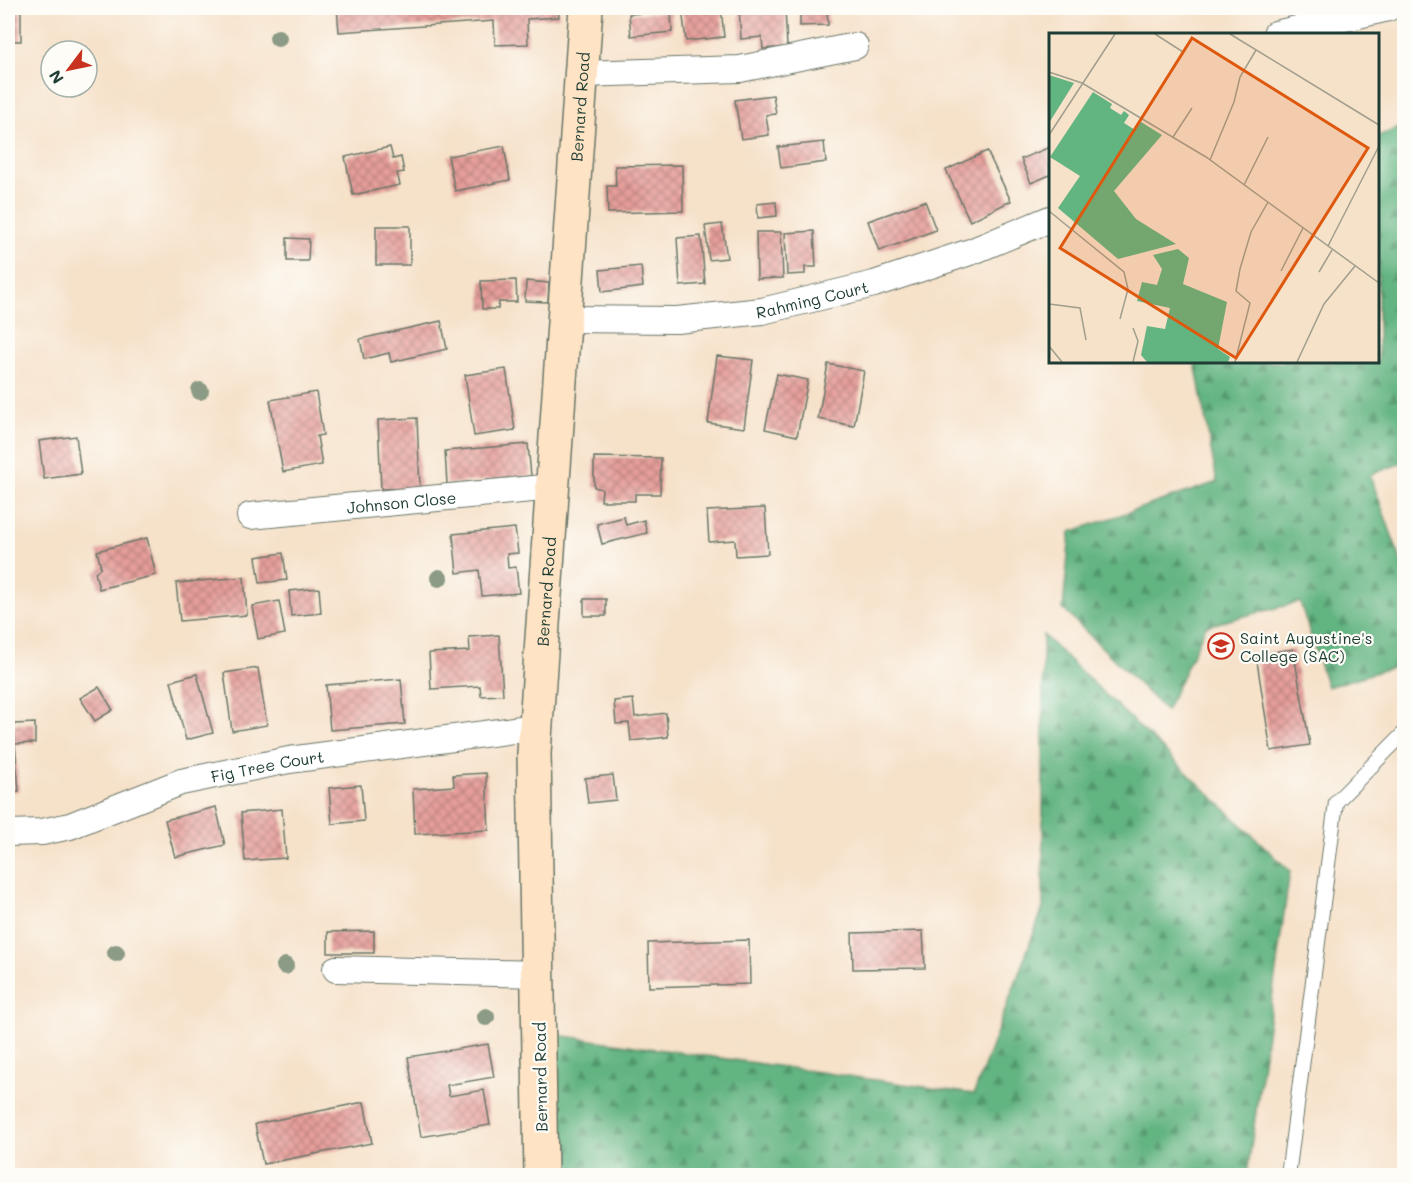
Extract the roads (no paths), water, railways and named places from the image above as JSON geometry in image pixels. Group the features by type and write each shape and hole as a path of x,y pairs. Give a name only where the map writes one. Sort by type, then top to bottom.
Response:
{"main road":[{"name":"Bernard Road","path":"541,1176 534,753 586,8"}],"street":[{"path":"1280,33 1388,8"},
{"path":"581,74 740,69 855,46"},
{"name":"Rahming Court","path":"564,319 677,320 762,311 874,284 973,251 1049,219"},
{"name":"Johnson Close","path":"250,516 553,487"},
{"name":"Fig Tree Court","path":"8,833 42,832 70,826 181,782 289,760 536,727"},
{"path":"336,969 538,974"}],"lane":[{"path":"1288,1176 1336,802 1404,733"}],"place":[{"name":"Saint Augustine's College (SAC)","path":"1221,646"}]}
